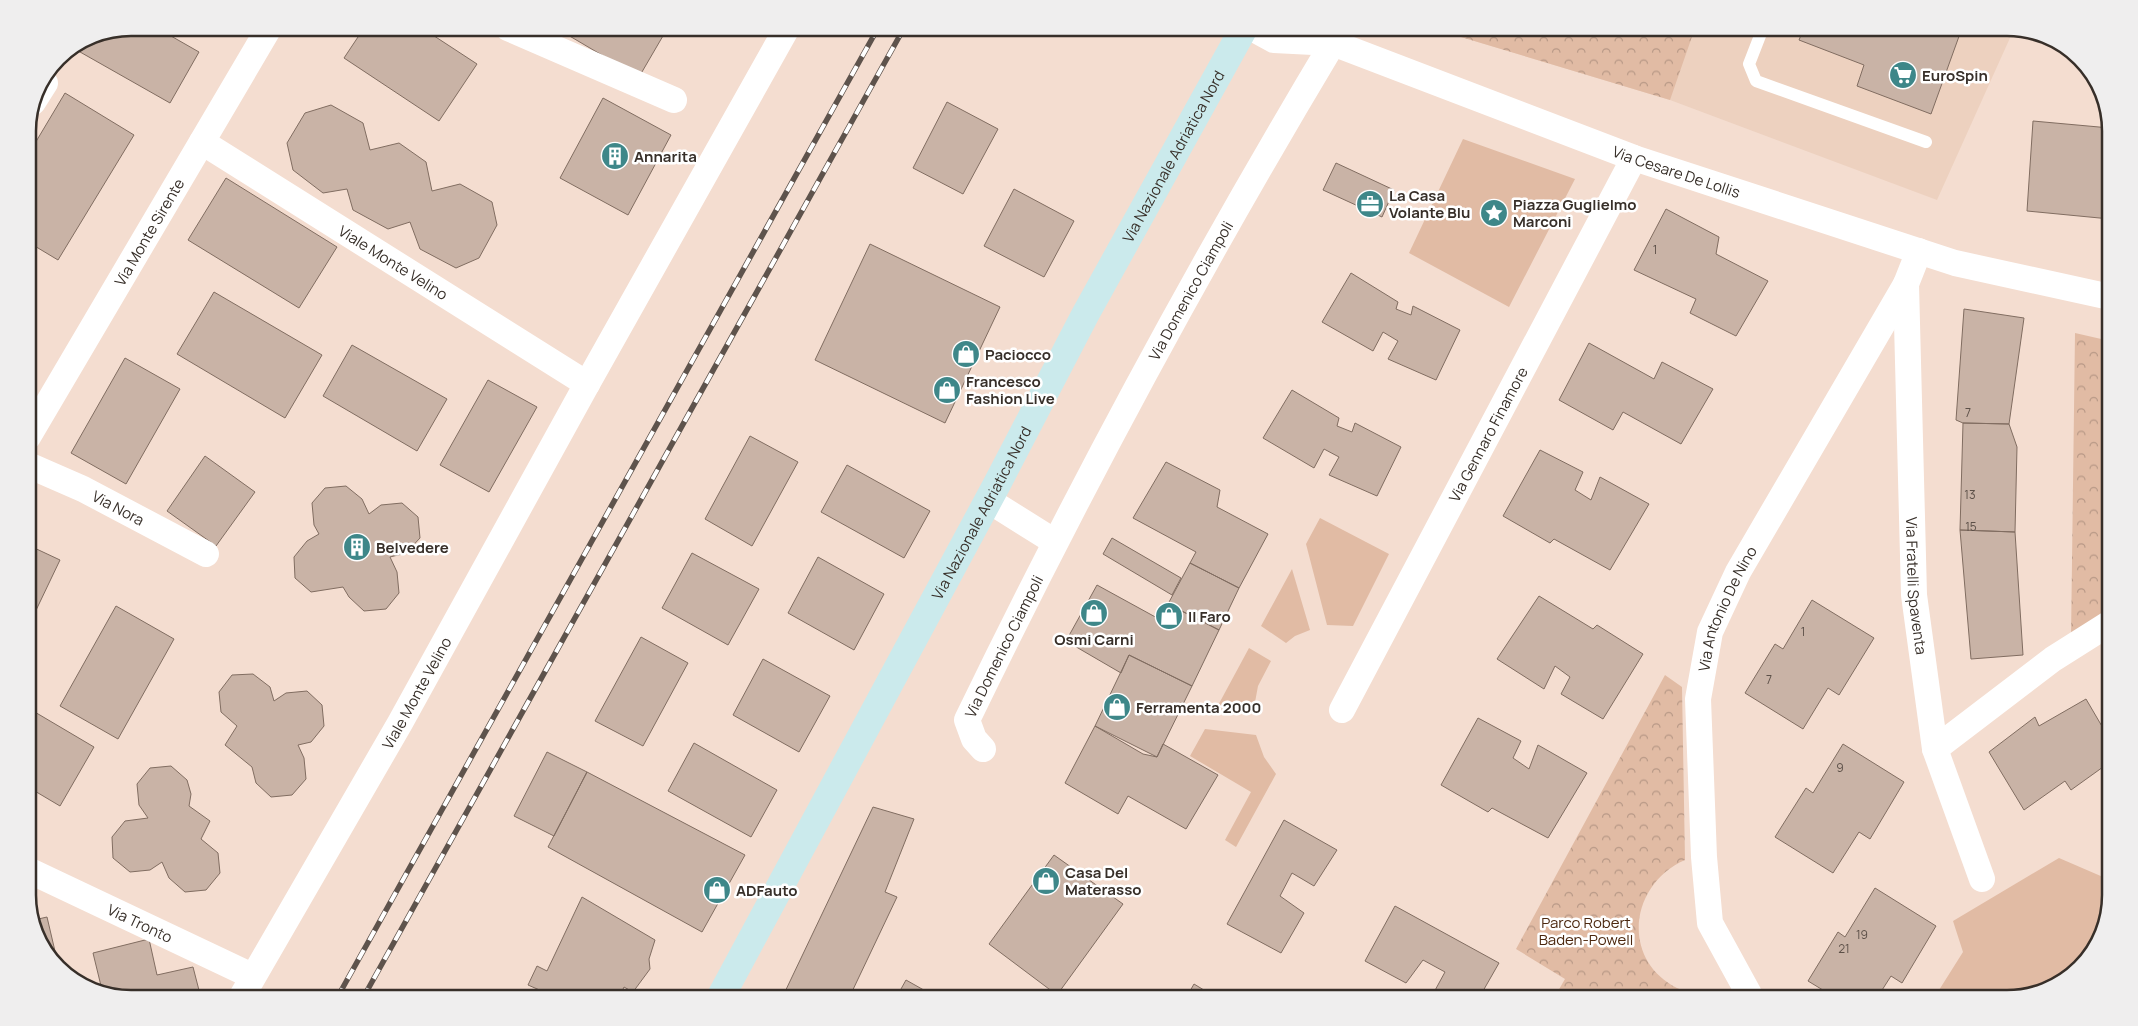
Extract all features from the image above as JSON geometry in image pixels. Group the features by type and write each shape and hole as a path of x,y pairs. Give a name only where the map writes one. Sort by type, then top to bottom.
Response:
{"main road":[{"name":"Via Nazionale Adriatica Nord","path":"724,990 988,500 1085,315 1240,36"}],"street":[{"name":"Via Monte Sirente","path":"36,423 264,36"},
{"path":"526,36 674,100"},
{"name":"Viale Monte Velino","path":"247,988 400,723 587,384 783,36"},
{"name":"Via Cesare De Lollis","path":"1267,36 1274,40 1313,36"},
{"name":"Via Domenico Ciampoli","path":"983,749 974,739 967,720 1055,542 1192,288 1322,36"},
{"name":"Via Cesare De Lollis","path":"1326,36 1634,158 1955,263 2102,295"},
{"name":"Viale Monte Velino","path":"202,142 587,384"},
{"name":"Via Gennaro Finamore","path":"1342,710 1634,158"},
{"name":"Via Antonio De Nino","path":"1747,990 1710,923 1704,857 1698,699 1710,632 1738,572 1906,284 1919,251"},
{"name":"Via Fratelli Spaventa","path":"1906,284 1914,595 1935,749 1982,879"},
{"name":"Via Nora","path":"36,469 82,489 206,554"},
{"path":"988,500 1055,542"},
{"path":"1935,749 2053,659 2102,628"},
{"name":"Via Tronto","path":"36,874 247,988"}],"lane":[{"path":"1760,36 1749,64 1756,81 1926,142"}],"shaded area":[{"path":"1458,36 2011,36 1937,200 1670,100"}],"green space":[{"path":"1458,36 1692,36 1670,100"},
{"path":"1463,139 1575,179 1509,307 1409,253"},
{"path":"2075,333 2102,339 2102,620 2071,638"},
{"path":"1320,518 1389,554 1353,626 1327,625 1306,544"},
{"path":"1292,569 1310,630 1295,636 1286,643 1261,626"},
{"path":"1249,648 1271,661 1258,686 1253,713 1215,711"},
{"name":"Parco Robert Baden-Powell","path":"1665,675 1682,687 1685,860 1667,871 1653,886 1643,903 1639,922 1640,941 1646,959 1659,975 1681,990 1559,990 1565,979 1516,949"},
{"path":"1205,729 1256,735 1264,757 1276,774 1236,847 1225,840 1251,792 1190,756"},
{"path":"2059,858 2102,877 2100,913 2097,925 2086,947 2074,962 2064,970 2054,977 2031,987 2006,990 1939,990 1963,952 1953,921"}],"building":[{"path":"132,36 171,36 199,52 170,103 80,52 107,39"},
{"path":"359,36 434,36 477,64 439,121 344,58"},
{"path":"570,36 663,36 639,77"},
{"name":"EuroSpin","path":"1801,36 1959,36 1931,114 1857,86 1864,65 1799,40"},
{"path":"65,93 134,135 58,260 36,247 36,142"},
{"name":"Annarita","path":"603,98 671,135 628,215 560,178"},
{"path":"947,102 998,129 963,194 913,168"},
{"path":"331,105 363,123 370,150 399,143 426,162 432,191 460,184 492,202 497,225 479,258 456,268 420,249 410,222 388,229 353,210 347,189 323,193 293,170 287,143 305,113"},
{"path":"2033,121 2102,127 2102,218 2027,211"},
{"name":"La Casa Volante Blu","path":"1336,163 1394,190 1382,217 1323,190"},
{"path":"226,178 337,247 299,308 188,240"},
{"path":"1014,189 1074,221 1044,277 984,246"},
{"path":"1666,209 1719,237 1716,254 1768,281 1736,336 1690,313 1696,299 1634,270"},
{"path":"870,244 1000,307 945,423 815,360"},
{"path":"1351,273 1398,302 1396,309 1411,315 1413,306 1460,330 1436,380 1388,359 1398,341 1383,332 1373,351 1322,322"},
{"path":"214,292 322,355 285,418 177,354"},
{"path":"1964,309 2024,318 2009,424 1963,423 1956,420"},
{"path":"1589,343 1654,379 1662,362 1713,389 1681,444 1623,412 1613,430 1559,400"},
{"path":"352,345 447,399 417,451 323,396"},
{"path":"125,358 180,389 126,484 71,453"},
{"path":"488,380 537,407 489,492 440,465"},
{"path":"1292,390 1339,418 1337,426 1352,432 1355,423 1401,447 1377,496 1329,475 1339,457 1324,449 1314,468 1263,438"},
{"path":"1963,423 2009,424 2017,447 2015,532 1960,530"},
{"path":"750,436 798,462 752,546 705,519"},
{"path":"1540,450 1583,472 1575,490 1591,500 1600,477 1649,504 1610,570 1554,539 1550,543 1503,516"},
{"path":"205,456 255,492 216,546 167,511"},
{"path":"1166,462 1220,490 1217,507 1268,534 1239,588 1190,563 1196,552 1133,518"},
{"path":"847,465 930,511 904,558 821,512"},
{"name":"Belvedere","path":"346,486 362,499 369,514 381,505 402,503 418,517 420,538 406,553 390,557 397,572 399,593 386,609 364,611 349,597 343,587 311,592 295,578 294,557 307,541 319,534 314,525 312,503 325,488"},
{"path":"1960,530 2015,532 2023,655 1971,659"},
{"path":"1112,538 1181,578 1172,595 1103,554"},
{"path":"36,549 60,560 36,610"},
{"path":"692,553 759,589 728,645 662,608"},
{"path":"818,557 884,594 854,650 788,613"},
{"path":"1190,563 1239,588 1219,630 1168,604"},
{"path":"1097,585 1159,619 1168,604 1219,630 1192,686 1129,655 1121,673 1066,641"},
{"path":"1539,596 1593,629 1597,625 1643,654 1603,719 1561,694 1570,677 1555,666 1544,689 1497,659"},
{"path":"1812,600 1874,638 1839,695 1828,688 1803,729 1745,693 1775,644 1783,649"},
{"path":"116,606 174,639 118,739 60,706"},
{"path":"641,637 688,663 643,746 595,721"},
{"path":"1129,655 1192,686 1157,757 1095,726"},
{"path":"763,659 830,696 799,752 733,715"},
{"path":"253,674 270,687 274,701 286,693 307,691 322,705 324,726 311,742 298,745 304,758 306,779 292,795 271,797 256,783 252,767 225,745 237,726 221,712 219,692 232,675"},
{"path":"2086,699 2102,726 2102,768 2071,790 2065,781 2024,810 1989,752 2035,717 2039,726"},
{"path":"36,713 94,747 60,806 36,792"},
{"path":"1478,718 1521,741 1513,758 1529,769 1538,745 1587,773 1548,838 1492,808 1488,812 1441,785"},
{"path":"1095,726 1143,754 1157,757 1163,744 1218,775 1186,829 1128,796 1118,814 1065,783"},
{"path":"694,743 777,790 751,837 668,791"},
{"path":"1843,744 1904,782 1870,839 1859,832 1833,873 1775,837 1806,788 1813,793"},
{"path":"547,752 587,772 554,836 514,816"},
{"path":"171,766 187,780 191,794 189,806 210,821 201,839 218,853 220,873 206,890 185,892 169,878 162,862 150,870 130,872 113,858 112,837 125,821 148,818 139,805 137,784 150,768"},
{"path":"587,772 745,855 702,932 548,847"},
{"path":"873,807 914,819 885,892 897,897 853,990 786,990"},
{"path":"1284,820 1337,850 1314,886 1292,873 1280,896 1304,913 1281,953 1227,924"},
{"path":"1054,855 1123,904 1061,990 1050,990 989,944"},
{"path":"1875,888 1936,926 1902,983 1891,976 1882,990 1823,990 1808,981 1838,932 1845,937"},
{"path":"582,897 655,940 649,959 650,969 634,990 624,987 623,990 540,990 528,985 537,966 547,971"},
{"path":"1395,906 1499,963 1484,990 1435,990 1445,972 1423,960 1406,983 1365,961"},
{"path":"47,917 55,951 46,937 39,919"},
{"path":"149,939 157,975 193,967 199,990 132,990 101,985 93,953"},
{"path":"906,980 924,990 900,990"},
{"path":"1194,984 1204,990 1191,990"}],"railway":[{"path":"341,990 874,36"},
{"path":"367,990 900,36"}],"place":[{"name":"EuroSpin","path":"1903,75"},
{"name":"Annarita","path":"615,156"},
{"name":"La Casa Volante Blu","path":"1370,204"},
{"name":"Piazza Guglielmo Marconi","path":"1494,213"},
{"name":"Paciocco","path":"966,354"},
{"name":"Francesco Fashion Live","path":"947,390"},
{"name":"Belvedere","path":"357,547"},
{"name":"Osmi Carni","path":"1094,613"},
{"name":"Il Faro","path":"1169,616"},
{"name":"Ferramenta 2000","path":"1117,707"},
{"name":"Casa Del Materasso","path":"1046,881"},
{"name":"ADFauto","path":"717,890"}]}
